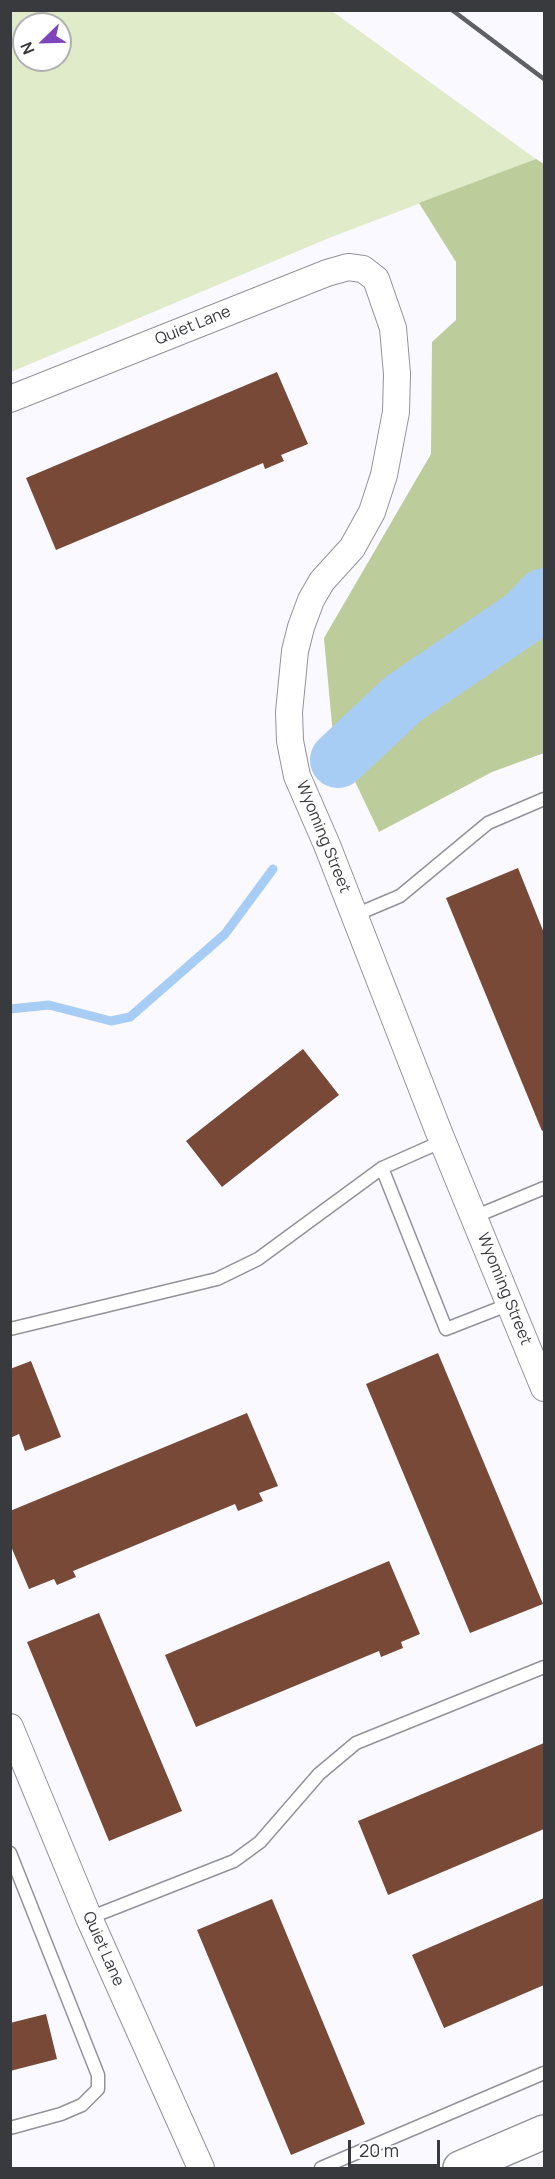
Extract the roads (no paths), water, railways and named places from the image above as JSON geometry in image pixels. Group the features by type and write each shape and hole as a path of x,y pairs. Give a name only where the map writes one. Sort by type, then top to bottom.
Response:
{"main road":[{"path":"460,2169 544,2132"}],"street":[{"name":"Quiet Lane","path":"10,399 327,273 348,267 363,269 376,279"},
{"name":"Wyoming Street","path":"376,279 393,328 398,374 396,412 384,475 372,512 352,548 322,581 311,600 301,627 295,651 289,712 290,741 297,776 544,1388"},
{"name":"Quiet Lane","path":"10,1727 89,1918 201,2169"}],"lane":[{"path":"355,915 400,896 488,823 544,799"},
{"path":"10,1329 217,1279 258,1259 382,1168 443,1141"},
{"path":"382,1168 446,1329 510,1304"},
{"path":"474,1216 544,1188"},
{"path":"89,1918 234,1861 260,1842 319,1774 356,1743 544,1667"},
{"path":"10,1853 98,2075 98,2089 82,2105 61,2114 10,2128"},
{"path":"321,2169 544,2073"}],"waterway":[{"path":"338,760 403,699 524,617 544,596"},
{"path":"10,1009 49,1005 111,1021 130,1017 225,934 273,869"}],"railway":[{"path":"452,10 544,79"}]}
